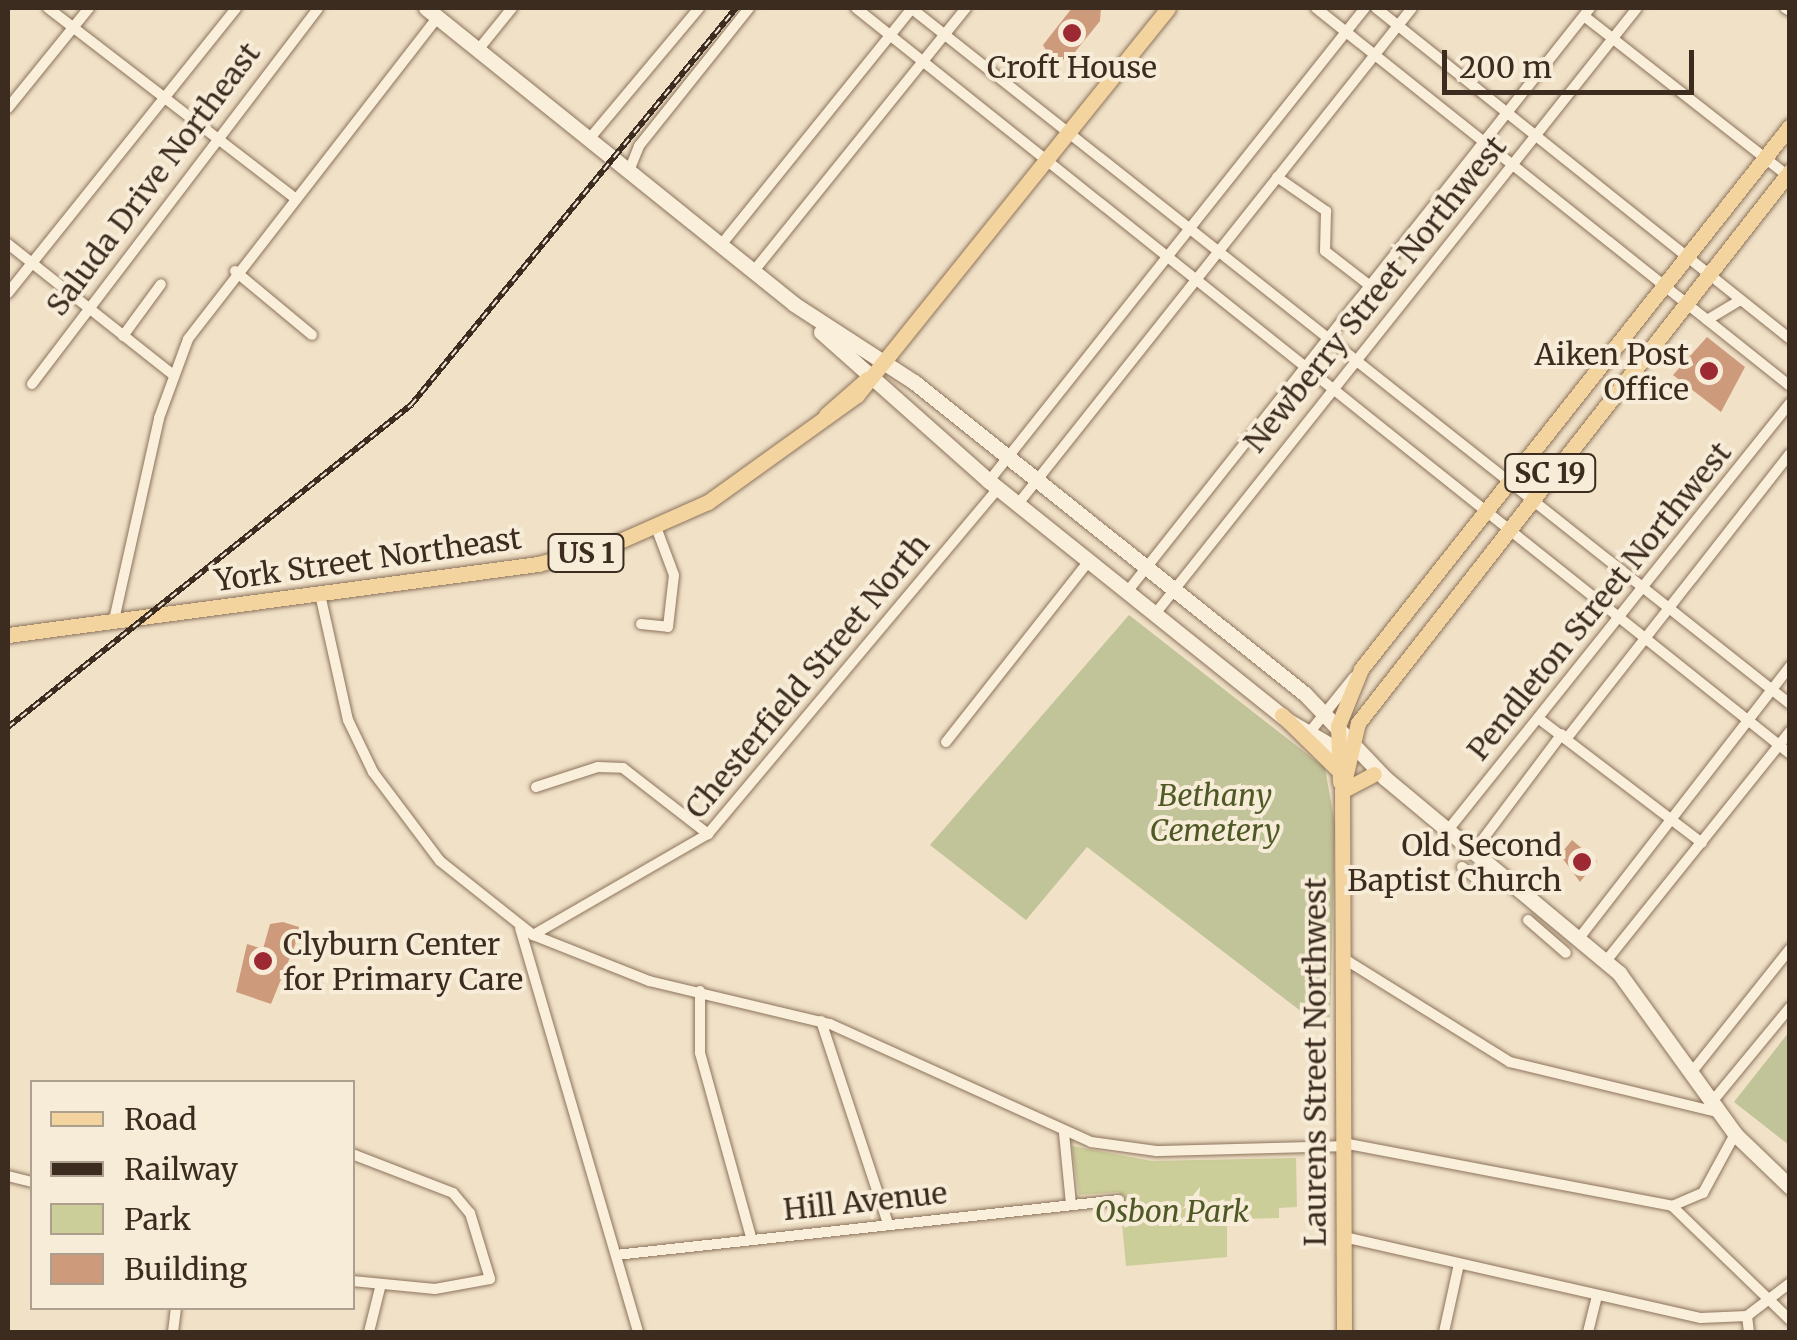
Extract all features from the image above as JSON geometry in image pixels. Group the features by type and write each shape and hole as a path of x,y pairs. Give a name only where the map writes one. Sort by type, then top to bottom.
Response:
{"main road":[{"name":"York Street Northeast","path":"8,635 538,564 656,528 722,493 820,423 850,386 867,379 1168,8"},
{"name":"SC 19","path":"1338,726 1362,669 1790,126"},
{"name":"Laurens Street Northwest","path":"1342,790 1338,772 1363,715 1788,173"},
{"path":"1346,702 1363,715"},
{"path":"1282,715 1338,772"},
{"name":"Laurens Street Northwest","path":"1344,1332 1341,957 1346,748"},
{"path":"1342,790 1380,776"}],"street":[{"path":"48,8 293,197"},
{"path":"8,108 89,8"},
{"path":"8,294 236,8"},
{"name":"Saluda Drive Northeast","path":"32,384 85,306 318,8"},
{"path":"478,50 512,8"},
{"path":"590,138 699,8"},
{"path":"629,170 639,146 749,8"},
{"path":"856,8 1615,619 1790,754"},
{"path":"721,246 912,8 1790,704"},
{"path":"753,272 966,8"},
{"path":"1316,8 1790,386"},
{"name":"Chesterfield Street North","path":"533,935 708,834 993,485 1007,458 1366,8"},
{"path":"1376,8 1790,338"},
{"path":"1018,504 1412,8"},
{"name":"Newberry Street Northwest","path":"1155,614 1637,8"},
{"path":"114,620 172,374 236,270 432,12 753,272 882,362 1007,458 1325,712 1338,726 1346,748"},
{"path":"1587,12 1788,173"},
{"name":"Newberry Street Northwest","path":"1127,592 1302,365 1587,12"},
{"path":"1276,177 1326,212 1325,252 1370,285"},
{"path":"8,244 172,374"},
{"path":"236,270 312,335"},
{"path":"123,336 160,284"},
{"path":"1707,320 1740,300"},
{"path":"794,304 867,379 993,485 1282,715 1309,733 1346,748 1561,921 1585,931 1714,1108 1790,1187"},
{"name":"Pendleton Street Northwest","path":"1448,830 1790,403"},
{"name":"Pendleton Street Northwest","path":"1482,883 1466,870 1564,736 1790,454"},
{"path":"641,624 668,627 674,575 656,528"},
{"path":"946,742 1089,561"},
{"path":"320,594 348,720 374,772 440,861 520,928 619,972 821,1021 1064,1133 1156,1151 1343,1145 1672,1206 1703,1193 1735,1134"},
{"path":"1585,931 1790,666"},
{"path":"1309,733 1362,669"},
{"path":"1538,718 1702,843"},
{"path":"1606,961 1790,731"},
{"path":"536,788 598,767 624,768 708,834"},
{"path":"1528,920 1566,953"},
{"path":"1548,937 1561,921"},
{"path":"520,928 638,1332"},
{"path":"1691,1073 1790,949"},
{"path":"1341,957 1510,1062 1714,1108"},
{"path":"700,992 704,1070 751,1237"},
{"path":"1714,1108 1790,1007"},
{"path":"821,1021 888,1223"},
{"path":"1064,1133 1071,1204"},
{"path":"355,1155 453,1193 470,1213 490,1279 380,1288 355,1282"},
{"name":"Hill Avenue","path":"616,1255 751,1237 1119,1200"},
{"path":"1672,1206 1790,1320"},
{"path":"1344,1237 1701,1318 1747,1316 1770,1304 1790,1283"},
{"path":"1444,1332 1459,1264"},
{"path":"369,1332 380,1288"},
{"path":"1588,1332 1597,1296"},
{"path":"1747,1316 1749,1332"}],"green space":[{"name":"Bethany Cemetery","path":"1129,615 1325,768 1335,825 1330,1023 1315,1022 1087,847 1026,920 930,845"},
{"path":"1789,1032 1789,1145 1734,1102"},
{"name":"Osbon Park","path":"1072,1146 1152,1161 1296,1158 1297,1207 1279,1208 1279,1218 1227,1219 1227,1257 1126,1266 1119,1192 1079,1195"}],"building":[{"name":"Croft House","path":"1072,8 1101,8 1100,21 1067,62 1060,57 1054,65 1043,45"},
{"name":"Aiken Post Office","path":"1707,337 1745,367 1721,412 1673,375"},
{"name":"Old Second Baptist Church","path":"1572,840 1597,861 1580,882 1560,855"},
{"name":"Clyburn Center for Primary Care","path":"283,922 299,927 271,1004 236,992 247,944 263,949 270,924"}],"railway":[{"path":"8,727 411,405 736,8"}],"place":[{"name":"Croft House","path":"1072,33"},
{"name":"Aiken Post Office","path":"1709,371"},
{"name":"Old Second Baptist Church","path":"1582,862"},
{"name":"Clyburn Center for Primary Care","path":"263,961"}]}
